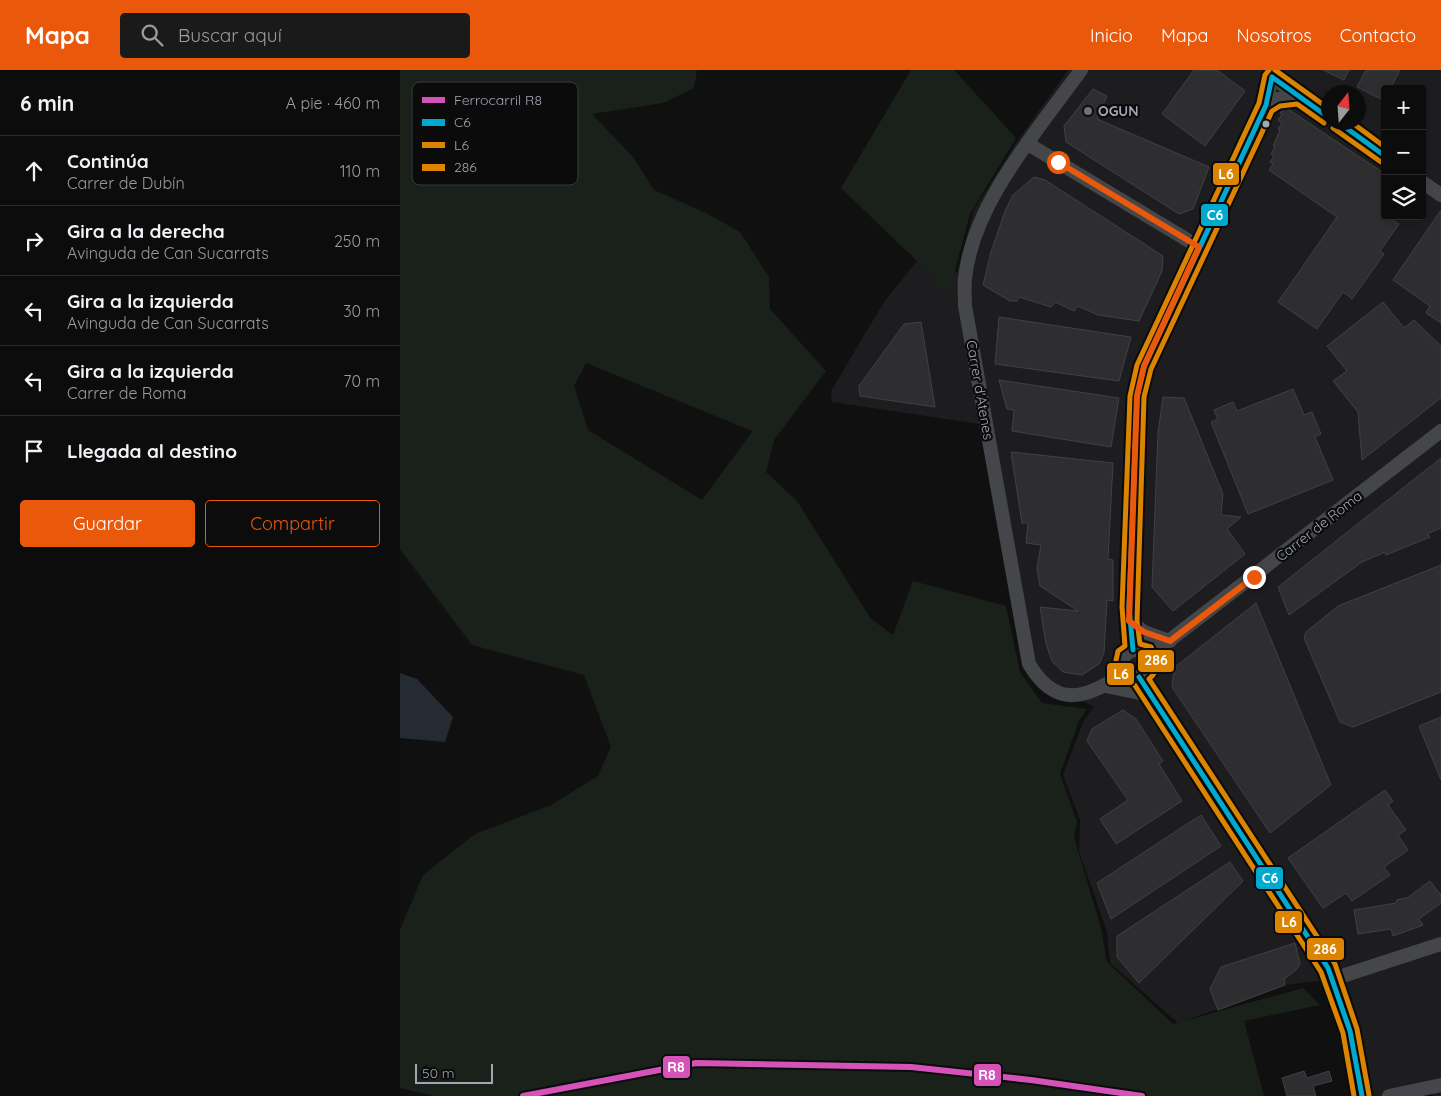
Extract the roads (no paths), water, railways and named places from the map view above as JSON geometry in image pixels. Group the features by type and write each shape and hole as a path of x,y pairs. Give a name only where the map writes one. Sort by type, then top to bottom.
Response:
{"street":[{"name":"Carrer d'Atenes","path":"1081,70 1006,174 974,239 965,279 965,306 1028,664 1037,677 1053,692 1075,696 1106,686"},
{"path":"1133,650 1129,621 1137,396 1144,366 1266,105 1272,74 1321,112"},
{"path":"1266,105 1278,99 1299,96"},
{"path":"1348,130 1381,153"},
{"path":"1028,144 1199,247"},
{"path":"1426,185 1441,195"},
{"name":"Carrer de Roma","path":"1148,657 1441,431"},
{"path":"1129,621 1144,632 1170,641"},
{"path":"1106,686 1132,675 1148,670 1148,657 1142,651 1133,650 1123,659 1132,675 1150,695 1260,861 1317,950 1333,979 1357,1061 1362,1096"},
{"path":"1106,686 1150,695"},
{"path":"1333,979 1441,944"},
{"path":"1389,1096 1441,1085"}],"rail line":[{"name":"R8","path":"523,1096 696,1063 911,1067 1031,1080 1142,1096"}],"place":[{"name":"OGUN","path":"1088,111"}]}
